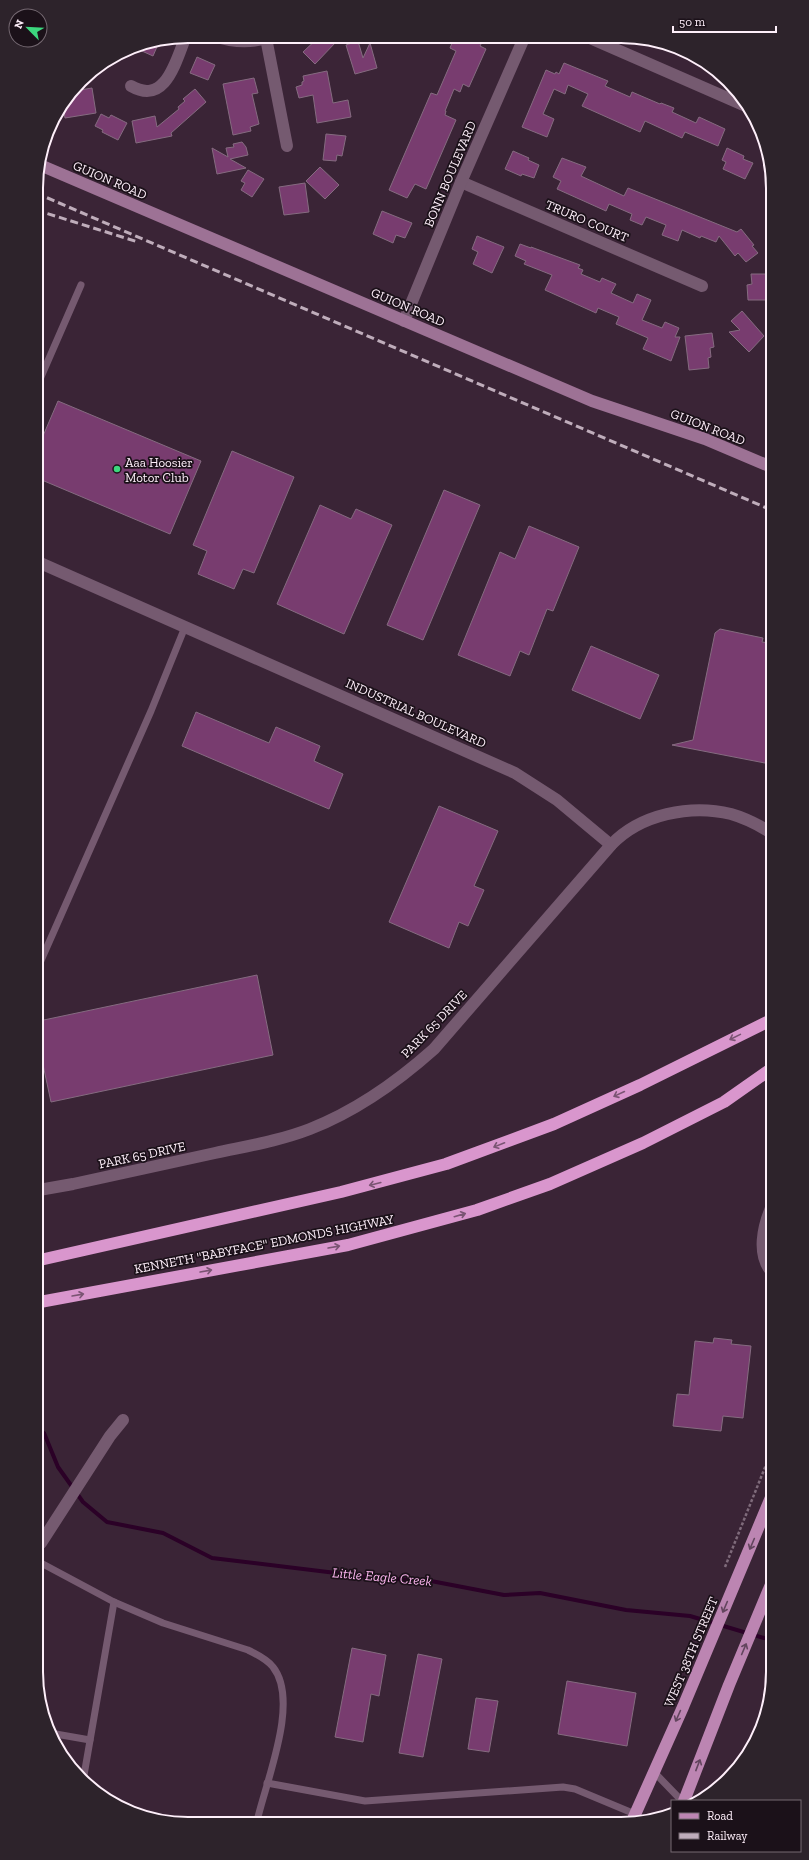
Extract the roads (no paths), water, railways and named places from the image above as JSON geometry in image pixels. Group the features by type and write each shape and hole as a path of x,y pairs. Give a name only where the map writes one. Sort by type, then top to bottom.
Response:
{"highway":[{"path":"43,1259 341,1192 446,1164 554,1124 640,1085 766,1022"},
{"name":"KENNETH \"BABYFACE\" EDMONDS HIGHWAY","path":"43,1301 348,1245 478,1210 561,1179 643,1143 724,1102 766,1073"}],"main road":[{"name":"WEST 38TH STREET","path":"634,1816 766,1509"},
{"path":"683,1800 766,1596"}],"street":[{"path":"131,86 138,90 147,92 155,90 164,84 183,43"},
{"path":"269,43 287,146"},
{"name":"BONN BOULEVARD","path":"404,321 461,182 522,43"},
{"path":"601,43 738,103"},
{"name":"GUION ROAD","path":"44,167 592,401 705,439 766,465"},
{"name":"TRURO COURT","path":"461,182 702,286"},
{"name":"INDUSTRIAL BOULEVARD","path":"43,564 515,773 557,800 611,845"},
{"path":"611,845 636,826 660,816 699,810 730,814 755,823 766,830"},
{"name":"PARK 65 DRIVE","path":"43,1189 272,1140 309,1129 366,1101 414,1067 434,1049 611,845"},
{"path":"766,1221 763,1238 766,1262"},
{"path":"43,1540 110,1436 123,1420"}],"lane":[{"path":"43,373 82,285"},
{"path":"43,956 151,711 185,627"},
{"path":"43,1564 114,1602 163,1623 248,1650 260,1656 273,1667 283,1688 284,1710 258,1817"},
{"path":"84,1774 114,1602"},
{"path":"57,1734 90,1740"},
{"path":"654,1771 682,1800"},
{"path":"267,1783 365,1801 564,1787 575,1789 634,1816"}],"waterway":[{"name":"Little Eagle Creek","path":"43,1432 58,1467 83,1502 107,1522 163,1533 212,1558 377,1578 431,1581 504,1595 540,1593 626,1610 690,1616 766,1638"}],"railway":[{"path":"43,196 766,508"},
{"path":"43,212 138,242"}],"place":[{"name":"Aaa Hoosier Motor Club","path":"117,469"}]}
